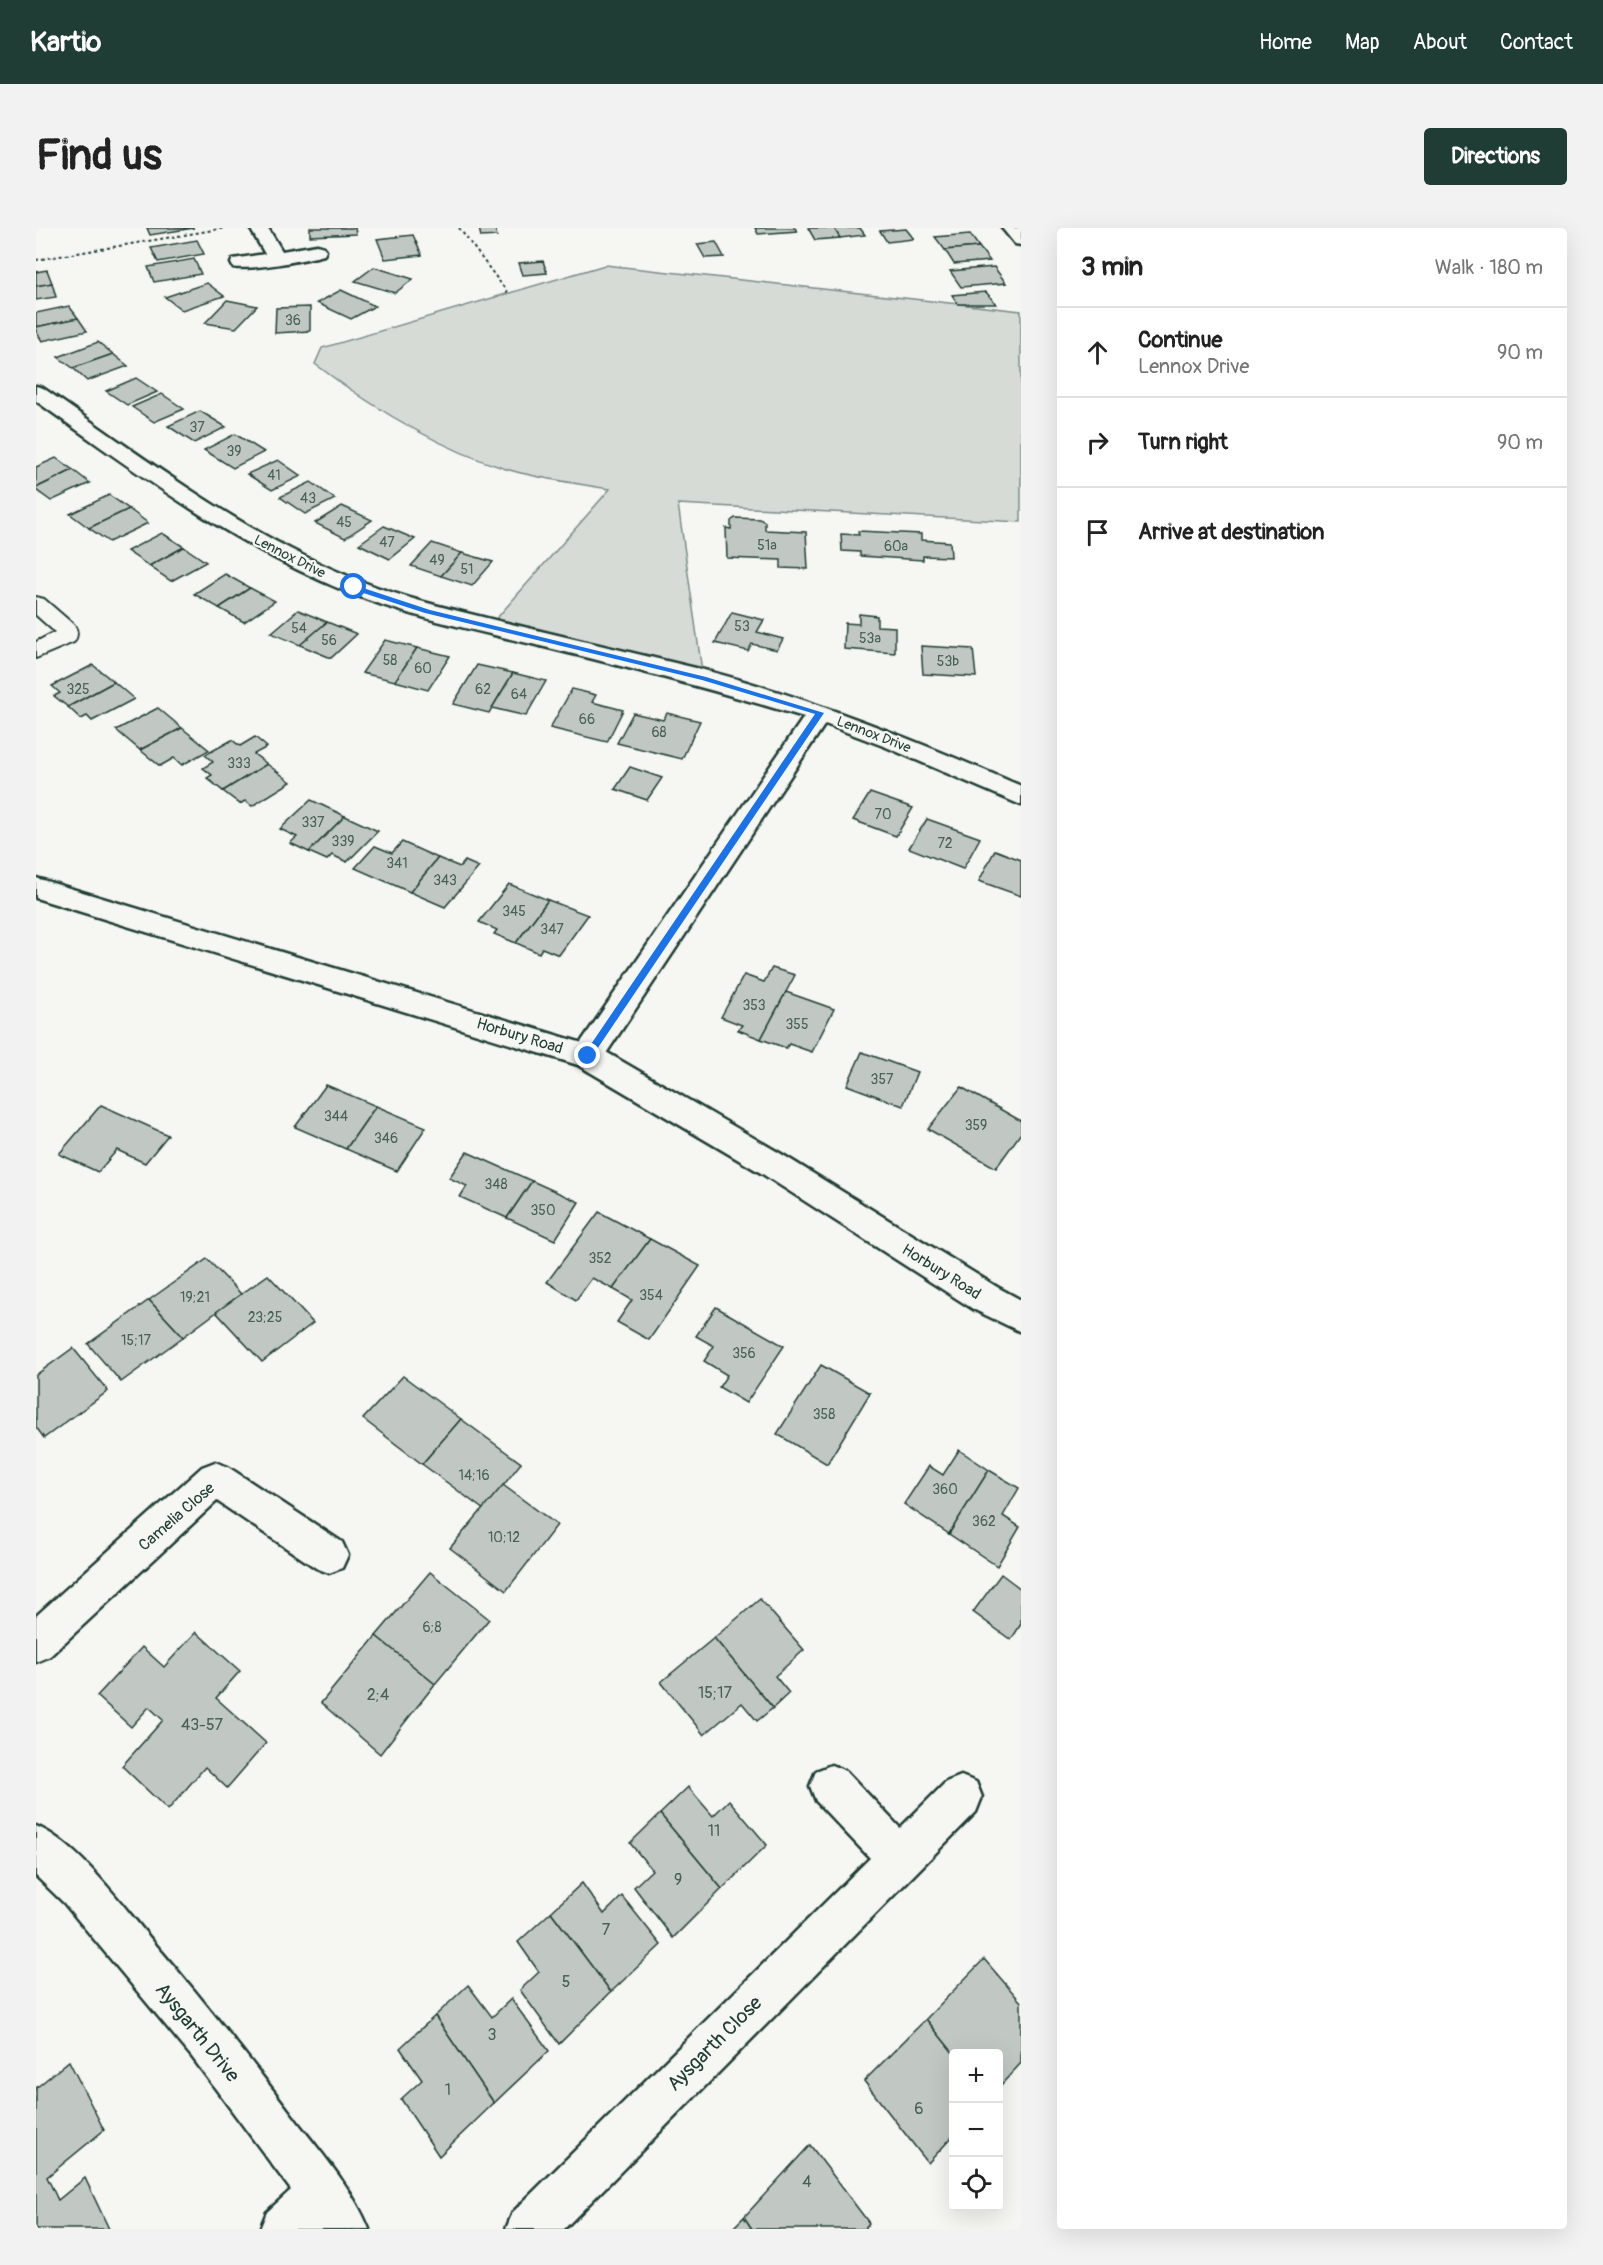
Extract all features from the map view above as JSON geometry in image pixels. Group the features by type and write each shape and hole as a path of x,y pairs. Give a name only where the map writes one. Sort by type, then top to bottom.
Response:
{"main road":[{"path":"259,228 277,258"},
{"path":"1011,228 1021,240"},
{"path":"240,263 317,251"},
{"name":"Lennox Drive","path":"36,392 219,519 288,557 354,587 428,612 704,678 820,713 895,741 1021,796"},
{"path":"588,1056 820,713"},
{"name":"Horbury Road","path":"36,888 588,1056 772,1164 975,1291 1021,1317"},
{"name":"Camelia Close","path":"36,1642 214,1479 329,1556"},
{"path":"831,1786 899,1857"},
{"name":"Aysgarth Close","path":"530,2229 961,1797"},
{"name":"Aysgarth Drive","path":"36,1847 79,1888 208,2041 334,2211"},
{"path":"284,2229 334,2211"}],"lane":[{"path":"36,604 66,630 66,637 36,651"}],"path":[{"path":"36,260 225,228"},
{"path":"459,228 508,293"}],"shaded area":[{"path":"605,265 1021,311 1021,522 678,504 703,678 489,627 610,489 506,469 455,450 382,411 315,364 322,348"}],"building":[{"path":"147,228 194,228 150,235"},
{"path":"310,228 355,228 356,234 310,236"},
{"path":"479,228 495,228 497,236 481,237"},
{"path":"755,228 795,228 797,231 758,234"},
{"path":"808,228 834,228 840,238 815,240"},
{"path":"834,228 860,228 865,235 840,238"},
{"path":"906,229 914,239 887,242 880,231"},
{"path":"970,234 979,247 945,250 935,237"},
{"path":"413,235 422,255 385,259 377,239"},
{"path":"197,240 204,254 158,262 151,248"},
{"path":"716,242 724,257 705,258 697,244"},
{"path":"979,247 990,261 954,264 945,250"},
{"path":"194,259 201,274 154,282 148,267"},
{"path":"543,261 547,273 523,275 519,263"},
{"path":"374,267 413,279 395,293 355,281"},
{"path":"994,267 1006,283 961,287 950,271"},
{"path":"47,270 52,283 36,286 36,272"},
{"path":"52,283 56,297 36,300 36,286"},
{"path":"207,283 224,296 182,310 165,297"},
{"path":"341,290 375,306 351,319 317,303"},
{"path":"986,292 996,304 958,304 952,295"},
{"path":"227,300 257,306 236,328 205,323"},
{"path":"69,306 78,318 36,327 36,313"},
{"path":"310,307 310,331 275,333 276,308"},
{"path":"78,318 87,331 42,341 36,331 36,327"},
{"path":"98,342 113,354 73,368 58,357"},
{"path":"113,354 128,366 87,381 73,368"},
{"path":"136,378 157,392 127,405 106,391"},
{"path":"162,394 184,409 154,422 132,407"},
{"path":"200,411 226,427 194,443 168,426"},
{"path":"235,434 264,452 233,468 204,450"},
{"path":"56,458 73,470 36,488 36,467"},
{"path":"278,460 301,476 272,490 247,474"},
{"path":"73,470 90,483 51,501 36,490 36,488"},
{"path":"311,482 335,499 305,514 280,497"},
{"path":"109,495 129,509 89,528 70,514"},
{"path":"342,506 372,520 345,538 315,523"},
{"path":"129,509 148,523 109,542 89,528"},
{"path":"735,518 760,519 765,522 765,530 806,532 808,569 781,568 781,560 727,558 726,528 731,529 731,521"},
{"path":"384,526 415,539 390,559 359,544"},
{"path":"858,531 921,534 921,540 950,542 951,557 923,556 923,560 860,556 860,552 842,551 841,534 859,535"},
{"path":"162,533 184,547 149,566 127,551"},
{"path":"432,543 462,553 441,576 411,566"},
{"path":"184,547 206,562 171,581 149,566"},
{"path":"462,553 493,562 472,586 441,576"},
{"path":"225,574 250,588 219,608 194,594"},
{"path":"250,588 275,601 244,622 219,608"},
{"path":"298,610 327,622 300,645 271,633"},
{"path":"732,612 764,620 757,632 783,639 777,650 752,644 748,651 715,643"},
{"path":"859,614 877,616 877,626 895,627 895,653 844,649 845,623 859,624"},
{"path":"327,622 357,634 331,658 300,645"},
{"path":"385,640 417,648 395,681 362,673"},
{"path":"921,646 973,649 976,677 923,674"},
{"path":"417,648 450,656 428,690 395,681"},
{"path":"93,665 114,682 68,707 54,696 60,693 52,686"},
{"path":"477,665 513,673 489,713 453,704"},
{"path":"513,673 546,681 526,716 492,708"},
{"path":"114,682 134,699 92,721 87,716 81,719 68,707"},
{"path":"572,689 596,695 592,702 623,710 607,742 550,728"},
{"path":"158,708 182,728 140,750 116,730"},
{"path":"633,713 663,720 667,713 700,721 682,759 617,743"},
{"path":"182,728 209,750 182,765 174,758 160,766 140,750"},
{"path":"255,737 267,747 254,754 267,764 223,791 207,778 212,775 203,768 213,762 205,755 232,740 240,746"},
{"path":"267,764 291,782 252,806 245,801 240,804 223,791"},
{"path":"630,767 662,778 647,800 615,789"},
{"path":"870,793 913,808 896,836 853,820"},
{"path":"311,800 345,816 309,852 290,843 297,837 280,829"},
{"path":"345,816 378,831 347,862 332,855 327,860 309,852"},
{"path":"927,819 980,838 963,869 909,848"},
{"path":"402,842 438,858 410,892 355,868 375,846 392,853"},
{"path":"995,850 1021,860 1021,896 979,881"},
{"path":"438,858 460,867 465,861 479,867 445,907 410,892"},
{"path":"509,884 548,900 516,943 494,934 497,930 479,922"},
{"path":"548,900 588,915 559,955 542,948 539,953 516,943"},
{"path":"772,968 795,975 761,1039 738,1030 742,1025 721,1017 744,975 764,982"},
{"path":"786,992 834,1009 812,1052 789,1044 786,1048 761,1039"},
{"path":"862,1052 917,1072 903,1106 847,1085"},
{"path":"326,1085 376,1106 346,1149 295,1127"},
{"path":"961,1087 1021,1121 1021,1133 996,1168 928,1129"},
{"path":"101,1105 168,1135 145,1163 117,1150 98,1172 59,1154"},
{"path":"376,1106 426,1127 397,1171 346,1149"},
{"path":"467,1152 532,1181 507,1218 460,1197 467,1186 449,1178"},
{"path":"532,1181 579,1202 555,1240 507,1218"},
{"path":"599,1212 650,1239 613,1289 592,1278 576,1300 547,1282"},
{"path":"650,1239 700,1266 649,1340 617,1322 632,1300 613,1289"},
{"path":"207,1259 241,1294 183,1337 149,1300"},
{"path":"268,1275 313,1323 262,1362 216,1312"},
{"path":"149,1300 183,1337 121,1382 88,1344"},
{"path":"716,1307 784,1346 746,1403 719,1387 727,1375 704,1361 714,1346 696,1336"},
{"path":"73,1348 108,1391 44,1438 36,1427 36,1375"},
{"path":"821,1365 870,1393 827,1464 777,1434"},
{"path":"403,1376 461,1419 422,1464 363,1419"},
{"path":"461,1419 521,1463 484,1510 422,1464"},
{"path":"959,1450 989,1470 949,1534 904,1504 929,1466 943,1475"},
{"path":"989,1470 1019,1488 1003,1516 1020,1527 997,1566 949,1534"},
{"path":"503,1485 557,1525 506,1591 450,1548"},
{"path":"430,1572 489,1619 435,1684 376,1636"},
{"path":"1001,1574 1021,1589 1021,1624 1011,1640 973,1612"},
{"path":"760,1599 804,1650 775,1676 789,1693 773,1708 714,1638"},
{"path":"196,1632 240,1671 216,1698 266,1743 227,1788 205,1767 168,1810 122,1766 163,1720 149,1707 131,1727 97,1696 142,1647 164,1667"},
{"path":"376,1636 435,1684 380,1754 321,1703"},
{"path":"714,1638 773,1708 757,1721 742,1703 704,1735 661,1682"},
{"path":"688,1787 713,1816 729,1800 767,1845 722,1889 660,1814"},
{"path":"660,1814 722,1889 673,1938 634,1887 652,1870 630,1843"},
{"path":"582,1883 604,1914 622,1896 661,1945 611,1992 551,1912"},
{"path":"551,1912 611,1992 559,2044 520,1990 539,1972 518,1942"},
{"path":"984,1959 1021,2002 1021,2063 1003,2083 1003,2049 950,2049 926,2019"},
{"path":"468,1985 492,2017 511,1999 549,2051 494,2103 435,2016"},
{"path":"435,2016 494,2103 439,2156 401,2099 422,2080 400,2048"},
{"path":"926,2019 950,2049 949,2140 928,2163 864,2081"},
{"path":"69,2061 104,2130 47,2177 58,2200 85,2178 109,2229 36,2229 36,2088"},
{"path":"810,2145 869,2223 864,2229 752,2229 744,2217"},
{"path":"744,2217 752,2229 732,2229"}],"route":[{"path":"354,587 428,612 704,678 820,713 588,1056"}]}
